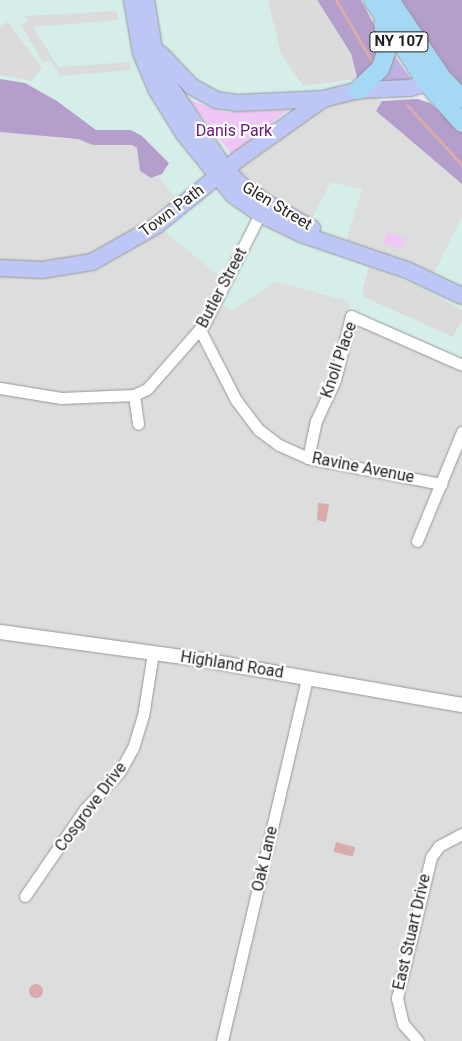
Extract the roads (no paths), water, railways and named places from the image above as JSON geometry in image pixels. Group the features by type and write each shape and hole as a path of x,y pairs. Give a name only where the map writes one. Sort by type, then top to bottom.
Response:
{"main road":[{"name":"Glen Street","path":"139,0 154,48 159,82"},
{"name":"Glen Street","path":"139,0 141,53 221,174 263,208 339,245 407,270 462,296"},
{"path":"358,90 380,69 387,50 381,4"},
{"name":"NY 107","path":"381,4 462,122"},
{"name":"Town Path","path":"154,48 191,86 216,100 238,103 323,99 358,90 410,88 434,81"},
{"name":"NY 107","path":"434,81 462,99"},
{"path":"159,82 191,86"},
{"name":"Town Path","path":"0,268 42,270 92,262 157,225 221,174 323,99"}],"street":[{"name":"Butler Street","path":"0,388 61,398 134,395 153,384 200,330 263,208"},
{"name":"Knoll Place","path":"308,458 319,414 335,380 351,316 462,365"},
{"name":"Ravine Avenue","path":"200,330 249,418 278,445 308,458 440,484"},
{"path":"134,395 138,424"},
{"path":"417,541 462,432"},
{"name":"Highland Road","path":"0,632 153,653 462,705"},
{"name":"Cosgrove Drive","path":"25,896 85,809 120,771 133,748 143,716 153,653"},
{"name":"Oak Lane","path":"222,1041 307,678"},
{"name":"East Stuart Drive","path":"418,1041 403,1024 397,998 431,857 440,846 462,834"}],"waterway":[{"path":"336,0 371,60"},
{"path":"407,105 462,165"}],"park label":[{"name":"Danis Park","path":"234,131"}]}
